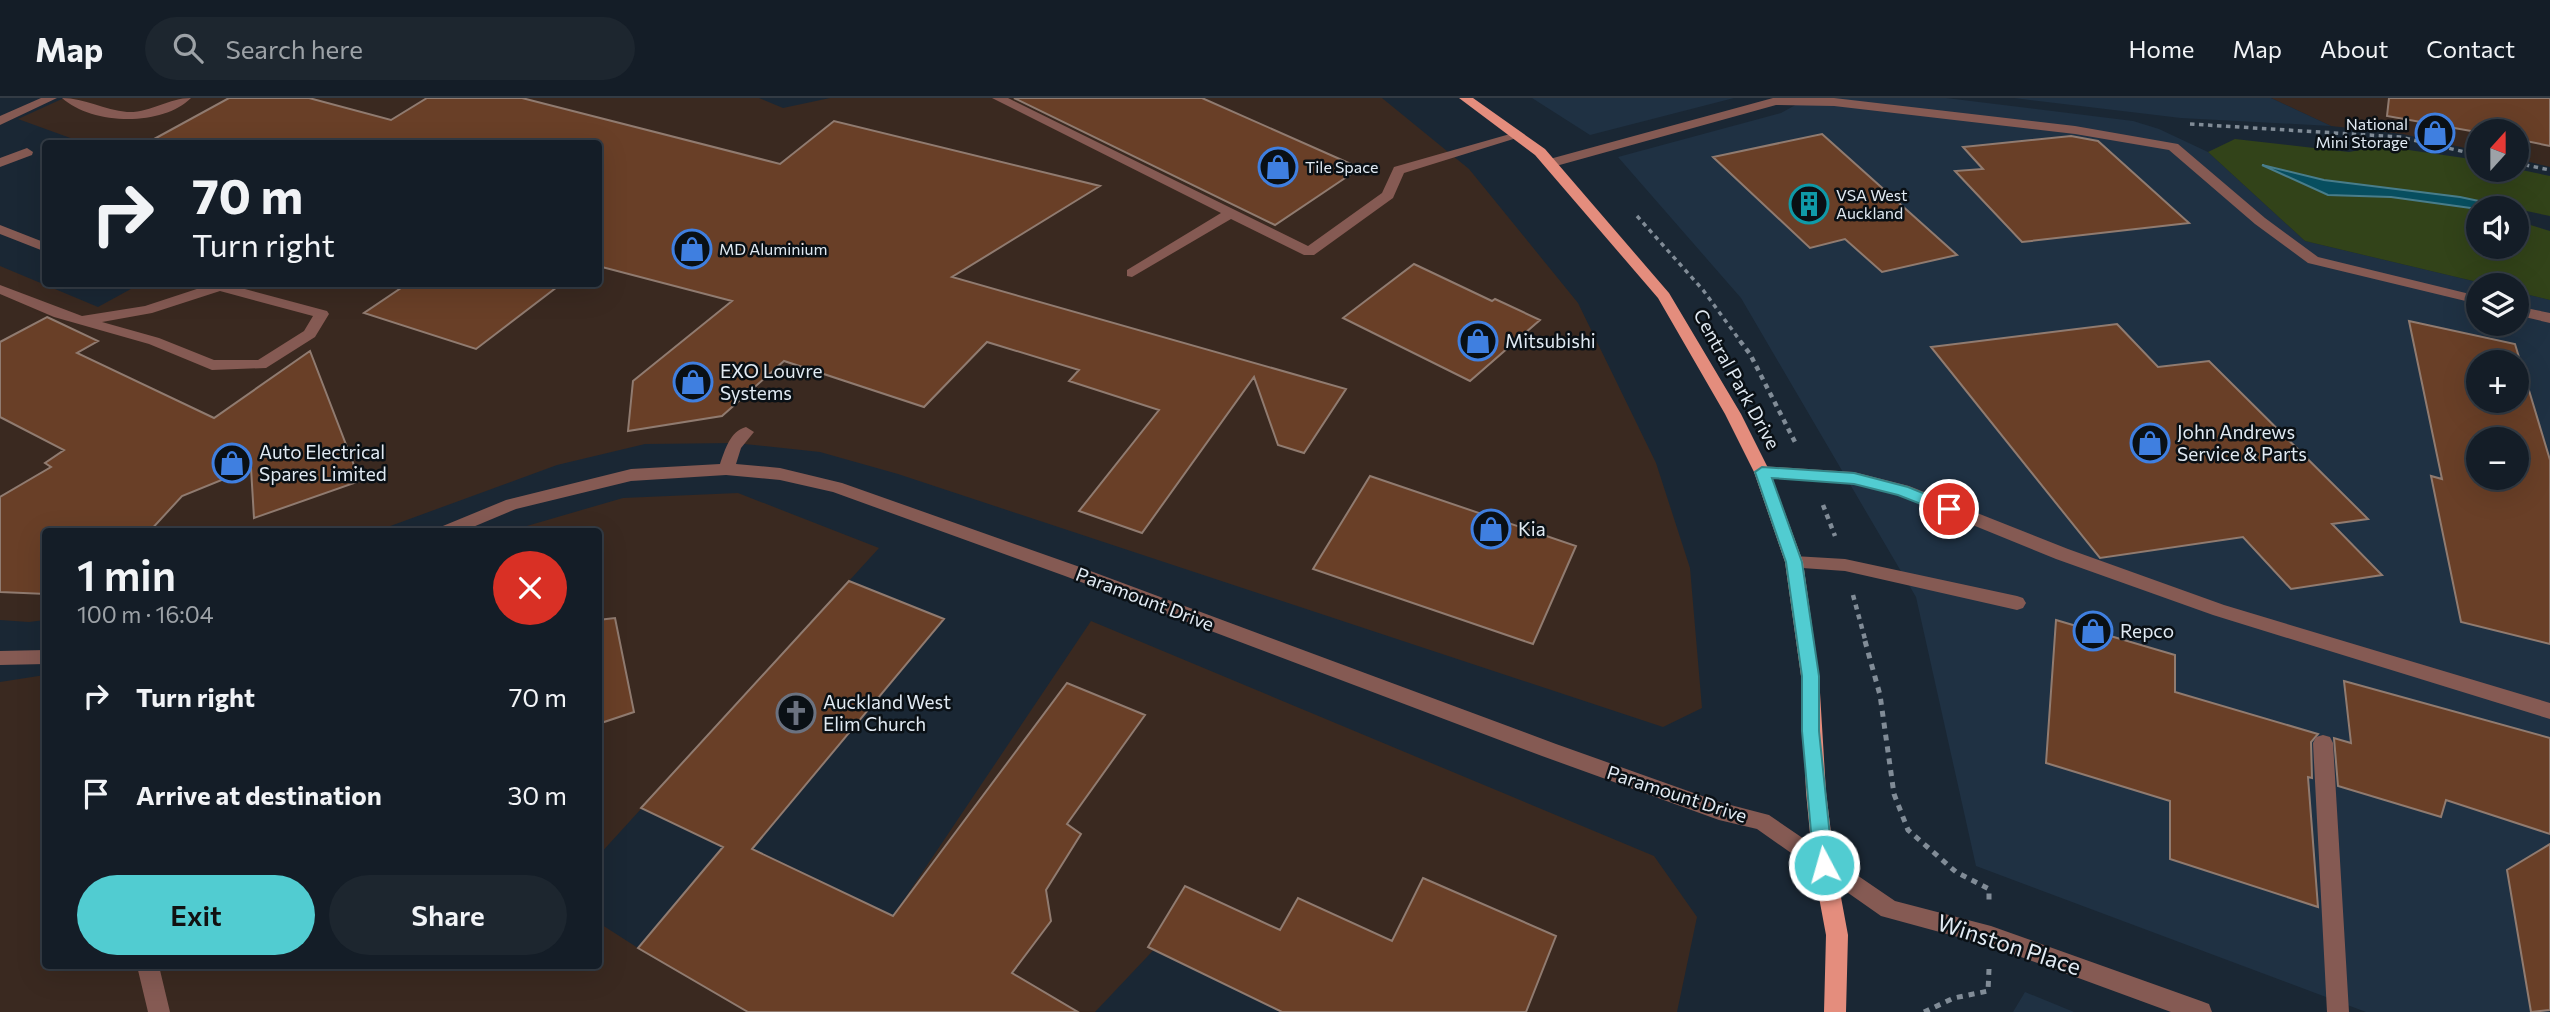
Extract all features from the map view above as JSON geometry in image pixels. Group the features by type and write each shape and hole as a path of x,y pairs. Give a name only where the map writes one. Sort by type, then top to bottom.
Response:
{"main road":[{"name":"Central Park Drive","path":"1465,98 1551,163 1664,296 1733,414 1762,472 1794,562 1810,676 1811,731 1824,865 1836,935 1835,1012"}],"street":[{"path":"0,121 51,98"},
{"path":"68,98 131,117 155,114 185,98"},
{"path":"998,98 1309,251 1388,195 1399,170 1517,136"},
{"path":"1551,163 1776,101 1834,102 2075,130 2173,147 2260,221 2314,260 2466,297"},
{"path":"0,163 27,152"},
{"path":"1132,273 1231,212"},
{"path":"0,229 42,245"},
{"path":"83,320 147,310 216,287"},
{"path":"0,289 59,314 154,341 212,365 261,365 310,334 322,314 223,287"},
{"path":"2529,313 2550,318"},
{"path":"726,469 734,446 746,432"},
{"name":"Paramount Drive","path":"454,528 512,504 631,475 726,469 780,474 836,487 891,505 1436,709 1719,811 1762,821 1824,865"},
{"path":"1762,472 1854,478 1902,490 2062,555 2219,610 2550,711"},
{"path":"1794,562 1845,565 2017,603"},
{"path":"0,658 42,657"},
{"path":"2323,743 2338,1012"},
{"name":"Winston Place","path":"1824,865 1889,909 1991,936 2202,1012"},
{"path":"149,969 159,1012"}],"path":[{"path":"2186,123 2400,137 2466,152"},
{"path":"2529,166 2550,170"},
{"path":"1989,889 1989,902"},
{"path":"1924,1012 1954,998 1988,991 1989,976"}],"shaded area":[{"path":"64,98 759,98 783,108 830,98 1382,98 1469,169 1578,303 1656,463 1690,568 1702,708 1663,727 898,474 820,452 735,443 645,444 557,465 385,528 42,528 42,620 0,620 0,266 42,284 42,287 50,287 98,307 135,287 602,287 602,140 76,140 18,119"},
{"path":"1532,98 1734,98 1590,135"},
{"path":"1808,98 1946,98 2133,121 2159,129 2208,152 2305,241 2466,279 2466,336 2529,336 2529,295 2550,300 2550,1012 2366,1012 1976,866 1916,597 1741,298 1618,157 1781,113"},
{"path":"2014,98 2271,98 2331,126 2181,118"},
{"name":"National Mini Storage","path":"2271,98 2550,98 2550,167 2529,162 2529,119 2466,119 2466,148 2403,134 2331,126"},
{"path":"2262,165 2324,180 2460,197 2466,198 2466,207 2391,197 2328,195"},
{"path":"738,493 879,548 602,852 602,528 520,528 623,498"},
{"path":"1091,621 1654,856 1697,917 1677,1012 1313,1012 1163,940 1095,1012 0,1012 0,682 42,675 42,969 602,969 602,925 638,948 693,882 779,861 893,916"},
{"path":"2025,992 2074,1012 2013,1012"}],"green space":[{"path":"2235,139 2349,152 2381,146 2466,158 2466,182 2529,182 2529,172 2550,176 2550,216 2529,212 2529,196 2466,196 2466,198 2324,180 2267,166 2328,195 2391,197 2466,207 2466,259 2529,259 2529,225 2550,231 2550,300 2529,295 2529,273 2466,273 2466,279 2305,241 2208,152"}],"building":[{"path":"229,98 309,98 391,120 427,98 522,98 780,164 834,121 1100,186 952,277 1346,389 1304,453 1278,445 1254,377 1142,533 1079,511 1159,410 1069,381 1079,370 987,342 924,407 784,361 722,416 628,431 633,381 732,301 602,267 602,140 152,140"},
{"path":"1014,98 1202,98 1360,168 1275,225"},
{"path":"2389,98 2550,98 2550,146 2529,142 2529,119 2466,119 2466,130 2387,116"},
{"name":"VSA West Auckland","path":"1822,134 1957,255 1882,272 1845,239 1810,248 1713,157"},
{"path":"2071,136 2098,141 2189,223 2022,242 1955,171 1983,169 1963,147"},
{"path":"1414,264 1492,301 1495,299 1540,320 1470,381 1343,318"},
{"path":"403,287 557,287 476,349 364,313"},
{"path":"47,317 98,341 77,353 214,418 310,351 360,481 254,518 251,468 182,496 153,528 42,528 42,594 0,592 0,497 51,467 45,463 64,450 0,417 0,342"},
{"path":"2409,321 2466,333 2466,336 2515,344 2517,350 2466,350 2466,413 2529,413 2529,390 2550,460 2550,644 2461,622 2431,476 2442,479"},
{"name":"John Andrews Service & Parts","path":"2117,324 2158,367 2209,361 2368,519 2332,524 2382,575 2291,589 2243,537 2100,558 1931,347"},
{"path":"1370,476 1576,546 1533,644 1313,569"},
{"path":"849,581 944,619 752,849 893,916 1067,683 1145,715 1067,824 1081,834 1046,890 1051,921 1012,973 1078,1012 748,1012 638,948 723,847 641,808"},
{"path":"615,618 634,712 602,723 602,620"},
{"path":"2056,620 2175,655 2175,692 2318,734 2311,742 2312,778 2308,777 2318,907 2170,859 2170,801 2046,763"},
{"path":"2344,681 2550,738 2550,834 2446,800 2441,817 2338,786 2334,738 2351,743"},
{"path":"2550,844 2550,1010 2531,1012 2507,870"},
{"path":"1423,878 1556,936 1526,1012 1282,1012 1148,947 1185,886 1280,930 1298,898 1392,941"}],"place":[{"name":"National Mini Storage","path":"2435,133"},
{"name":"Tile Space","path":"1278,167"},
{"name":"VSA West Auckland","path":"1809,204"},
{"name":"MD Aluminium","path":"692,249"},
{"name":"Mitsubishi","path":"1478,341"},
{"name":"EXO Louvre Systems","path":"693,382"},
{"name":"John Andrews Service & Parts","path":"2150,443"},
{"name":"Auto Electrical Spares Limited","path":"232,463"},
{"name":"Kia","path":"1491,529"},
{"name":"Repco","path":"2093,631"},
{"name":"Auckland West Elim Church","path":"796,713"}],"route":[{"path":"1824,865 1811,731 1810,676 1794,562 1762,472 1854,478 1902,490 1949,509"}]}
